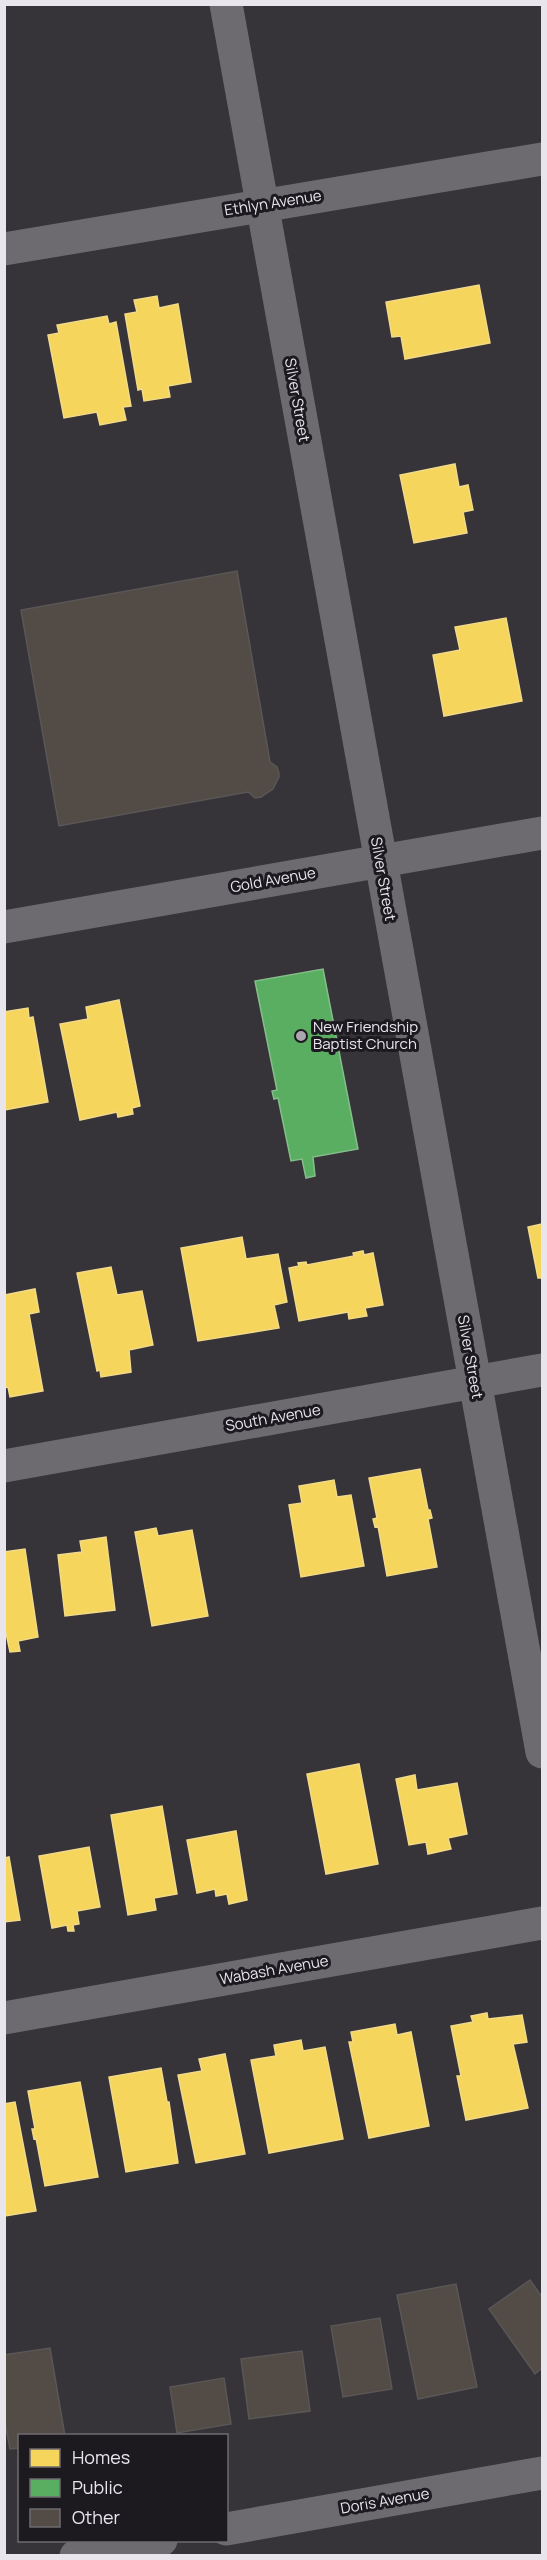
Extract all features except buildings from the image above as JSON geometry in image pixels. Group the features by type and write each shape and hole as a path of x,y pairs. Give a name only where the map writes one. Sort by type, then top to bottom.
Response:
{"street":[{"name":"Silver Street","path":"226,4 379,861 543,1752"},
{"name":"Ethlyn Avenue","path":"4,249 262,204 543,159"},
{"name":"Gold Avenue","path":"4,927 543,833"},
{"name":"South Avenue","path":"4,1466 543,1370"},
{"name":"Wabash Avenue","path":"4,2018 543,1923"},
{"name":"Doris Avenue","path":"228,2529 543,2473"},
{"path":"76,2556 155,2542"}],"place":[{"name":"New Friendship Baptist Church","path":"301,1036"}]}
